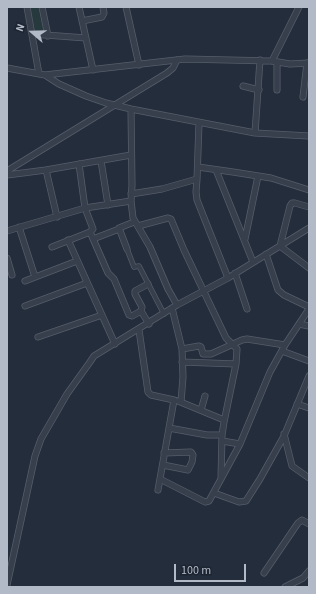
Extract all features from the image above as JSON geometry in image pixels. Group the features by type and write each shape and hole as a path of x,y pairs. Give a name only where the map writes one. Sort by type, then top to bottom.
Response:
{"street":[{"path":"27,7 42,74 59,84 86,96 131,109 255,133 309,136"},
{"path":"42,7 48,36"},
{"path":"79,7 93,70"},
{"path":"82,21 102,17 104,13 103,7"},
{"path":"126,7 139,65"},
{"path":"277,90 275,61 299,7"},
{"path":"32,34 86,38"},
{"path":"7,68 42,74 195,59 260,60 290,64 308,63 303,97"},
{"path":"7,171 170,71 175,66 177,60"},
{"path":"255,133 260,60"},
{"path":"243,86 259,90"},
{"path":"131,109 131,210 136,224 150,247 174,307 182,349 181,402"},
{"path":"199,123 196,192 197,200 228,278"},
{"path":"7,175 46,170 131,155"},
{"path":"101,161 108,205"},
{"path":"52,247 90,232 93,228 85,208 80,164"},
{"path":"198,168 271,178 309,190"},
{"path":"46,170 57,217"},
{"path":"216,170 254,262"},
{"path":"244,239 258,176"},
{"path":"131,194 162,189 197,179"},
{"path":"7,231 85,208 131,201"},
{"path":"280,246 290,206 295,203 309,207"},
{"path":"93,239 119,229 120,227 168,218 171,219 182,246 227,340 237,349 236,364 224,420 221,479"},
{"path":"19,227 35,277"},
{"path":"7,585 35,456 41,439 66,394 94,356 149,324 174,307 228,278 309,228"},
{"path":"119,229 134,267 139,266 164,314"},
{"path":"90,232 108,273 114,279 129,315 132,316 141,311"},
{"path":"68,240 115,344"},
{"path":"280,246 309,268"},
{"path":"160,479 205,502 209,501 240,444 270,372 285,345 309,308 284,295 278,290 266,254"},
{"path":"7,258 12,275"},
{"path":"24,280 77,261"},
{"path":"235,273 247,309"},
{"path":"25,306 87,283"},
{"path":"148,284 135,291 143,308 141,311 149,324"},
{"path":"38,337 102,315"},
{"path":"298,324 309,326"},
{"path":"139,330 148,392 151,395 181,402 224,420"},
{"path":"182,349 201,346 202,353 204,355 214,353 247,339 285,345"},
{"path":"282,351 309,362"},
{"path":"182,362 236,364"},
{"path":"214,493 239,502 246,501 260,479 284,434 309,376"},
{"path":"201,410 205,396"},
{"path":"158,490 174,400"},
{"path":"297,404 309,408"},
{"path":"169,428 222,438 240,444"},
{"path":"284,434 292,466 309,478"},
{"path":"163,465 188,470 192,462 193,455 190,452 164,453"},
{"path":"264,573 298,523 302,520 309,524"},
{"path":"285,587 303,578 309,571"}],"green space":[{"path":"28,7 38,7 44,34 33,33"}]}
